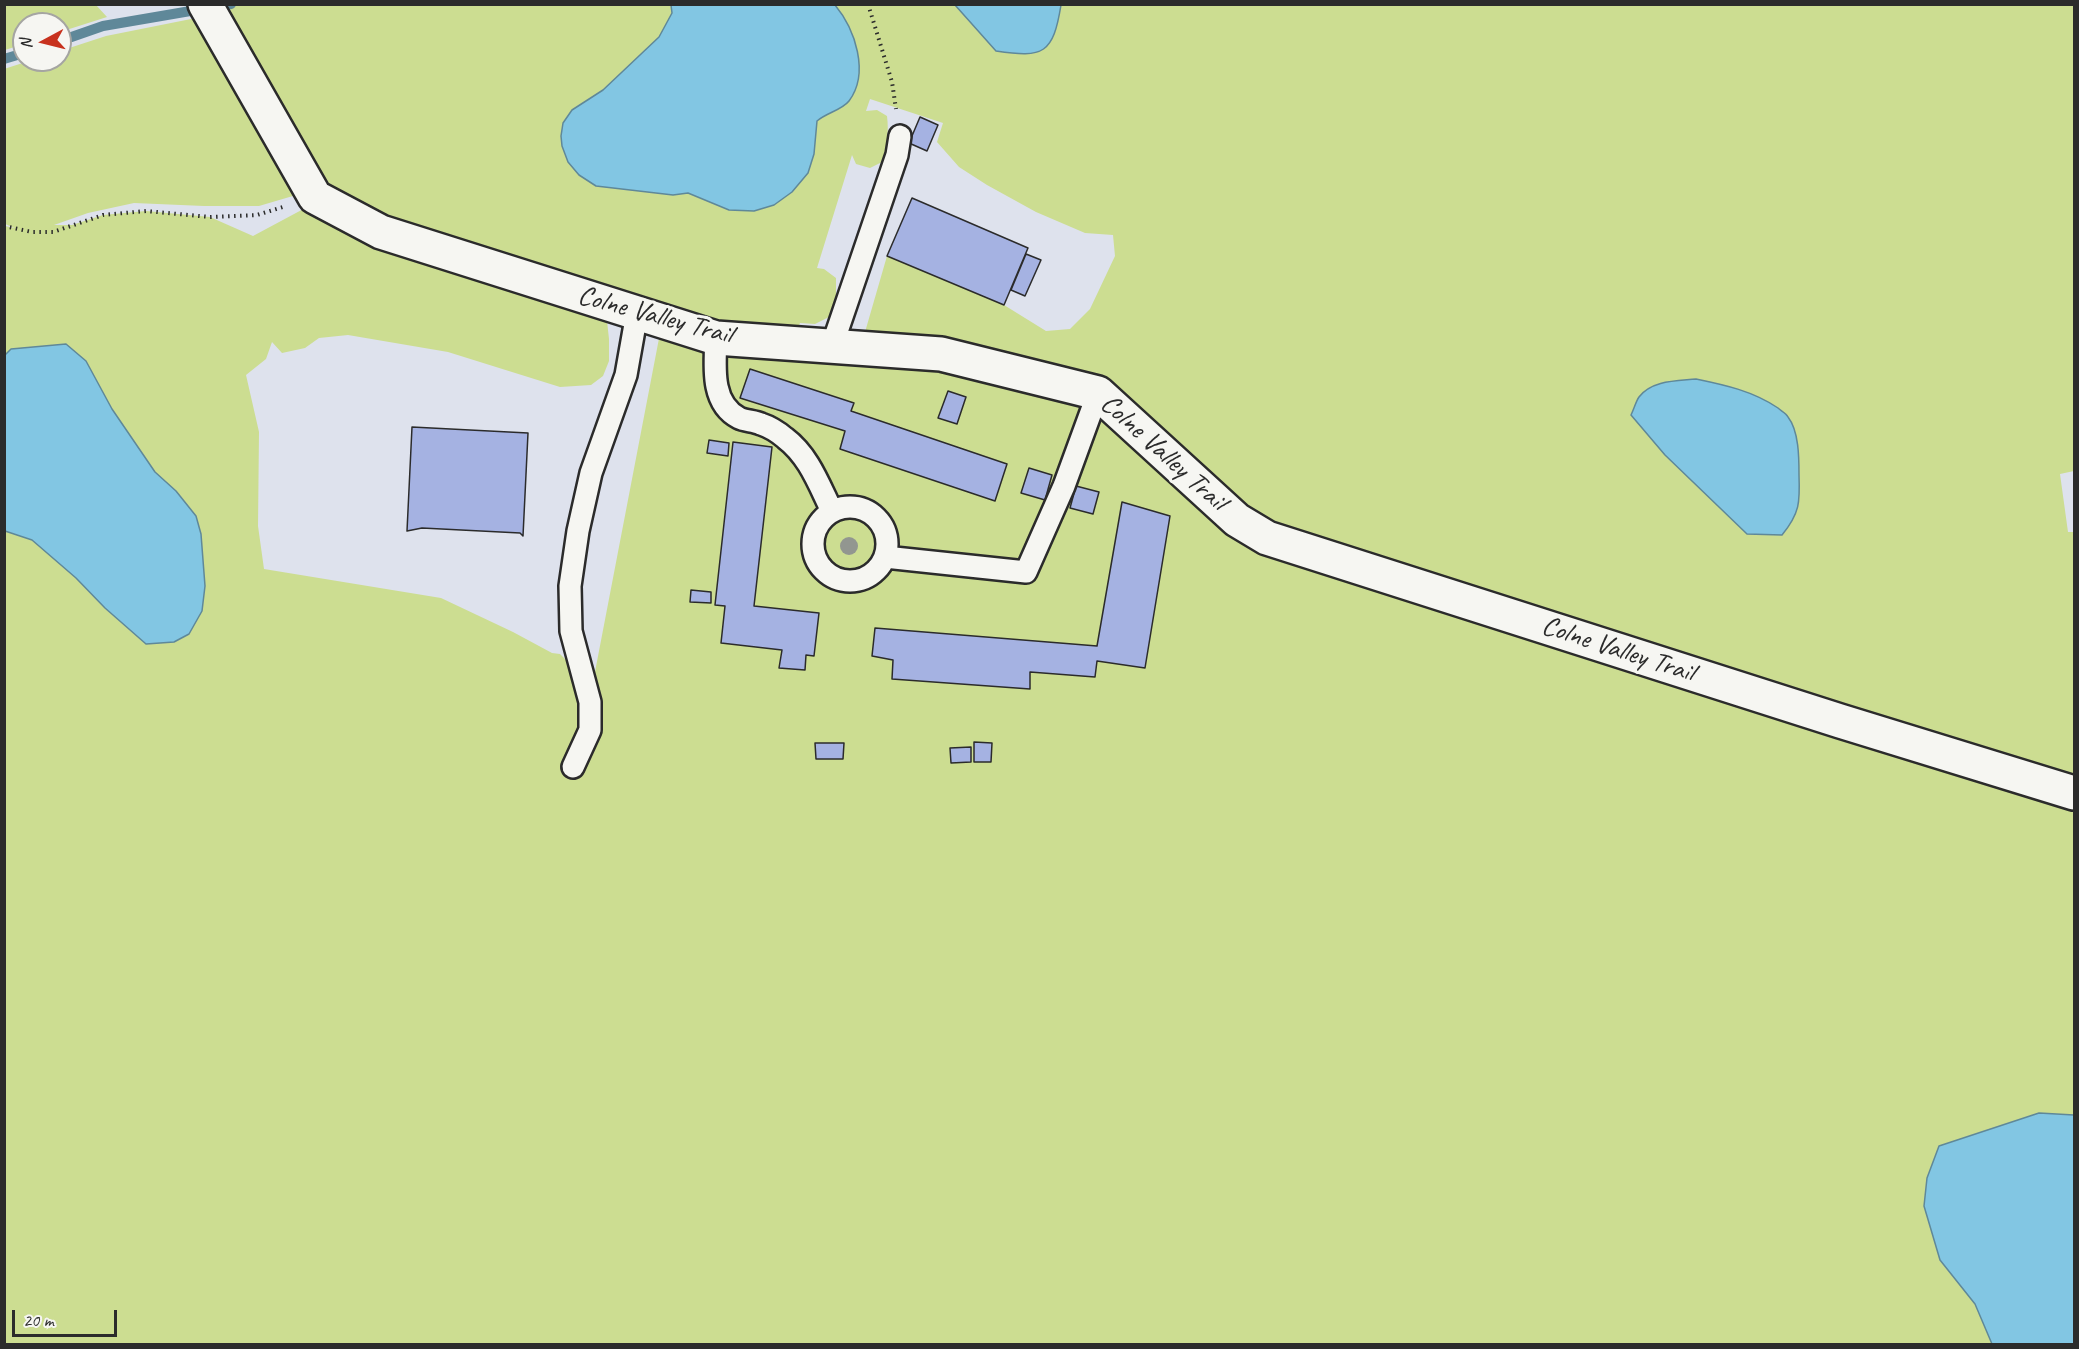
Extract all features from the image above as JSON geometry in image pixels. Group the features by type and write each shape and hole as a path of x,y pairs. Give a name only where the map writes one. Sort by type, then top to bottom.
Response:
{"street":[{"path":"205,4 315,197"},
{"name":"Colne Valley Trail","path":"315,197 381,232 717,338 941,354 1098,393 1237,520 1267,538 1840,721 2074,793"}],"lane":[{"path":"832,346 897,155 900,136"},
{"path":"573,767 590,730 590,702 571,631 570,586 578,531 591,473 626,375 637,313"},
{"path":"717,338 715,381 719,395 728,410 739,418 763,424 788,440 810,465 832,511"},
{"path":"885,557 1026,572 1064,486 1098,393"},
{"path":"844,507 857,508 869,512 879,521 885,532 887,544 885,557 879,568 869,577 844,582 832,578 816,561 813,539 816,528 832,511 844,507"}],"path":[{"path":"868,4 892,82 900,136"},
{"path":"4,226 32,232 53,232 103,215 146,211 210,217 257,215 315,197"}],"green space":[{"path":"4,5 96,5 107,17 72,28 72,12 12,12 12,48 5,50"},
{"path":"223,5 2074,5 2074,471 2060,474 2068,532 2074,532 2074,1344 5,1344 5,226 15,228 5,224 4,69 12,66 12,72 72,72 72,47 106,36 196,18 303,193 259,206 134,203 88,213 54,225 72,225 103,215 146,211 210,217 253,236 309,206 574,303 607,321 609,361 603,376 591,385 560,387 448,352 348,335 319,338 305,348 282,353 272,342 266,359 246,375 259,432 258,526 264,569 441,598 552,653 560,654 568,662 594,677 661,328 936,362 1098,393 863,339 887,256 1004,305 1046,331 1070,329 1090,309 1115,256 1113,235 1085,233 1036,212 959,167 937,142 943,123 870,99 866,111 877,110 887,116 888,128 882,162 870,168 856,164 852,155 817,268 824,269 836,278 836,305 833,315 815,324 800,323 797,331 718,324 405,229 320,190"}],"water":[{"path":"671,5 835,5 849,26 859,65 855,90 846,104 817,121 814,154 808,173 792,192 774,205 754,211 729,210 688,193 673,195 596,186 579,175 568,162 562,146 563,123 572,110 603,90 659,37 672,13"},
{"path":"955,5 1061,5 1050,43 1044,49 1025,54 996,51"},
{"path":"66,344 86,361 112,409 155,472 176,491 196,516 201,534 205,586 202,611 189,634 174,642 146,644 32,540 5,531 5,355 11,349"},
{"path":"1696,379 1728,386 1759,397 1785,413 1792,423 1798,453 1799,500 1796,513 1782,535 1747,534 1665,455 1631,415 1639,397 1651,387 1665,382"},
{"path":"2039,1113 2074,1115 2074,1344 1992,1344 1975,1304 1940,1260 1924,1206 1927,1178 1939,1146"}],"building":[{"path":"920,117 938,125 927,151 909,143"},
{"path":"912,198 1028,248 1004,305 887,256"},
{"path":"1026,254 1041,260 1025,296 1011,290"},
{"path":"750,369 854,403 851,411 1007,464 995,501 840,449 845,431 740,398"},
{"path":"948,391 966,397 957,424 938,418"},
{"path":"412,427 528,433 523,536 520,533 422,528 407,531"},
{"path":"709,440 729,443 728,456 707,453"},
{"path":"733,442 772,447 754,606 819,613 814,656 806,655 805,670 779,668 782,650 721,643 725,606 715,605"},
{"path":"1029,468 1052,475 1045,500 1021,493"},
{"path":"1076,486 1099,492 1093,514 1070,508"},
{"path":"1122,502 1170,516 1145,668 1097,661 1095,677 1030,672 1030,689 892,679 893,660 872,656 875,628 1097,646"},
{"path":"691,590 711,592 711,603 690,602"},
{"path":"974,742 992,743 991,762 974,762"},
{"path":"815,743 844,743 843,759 816,759"},
{"path":"971,747 971,762 951,763 950,748"}],"waterway":[{"path":"72,37 103,26 231,4"},
{"path":"4,59 12,57"}]}
